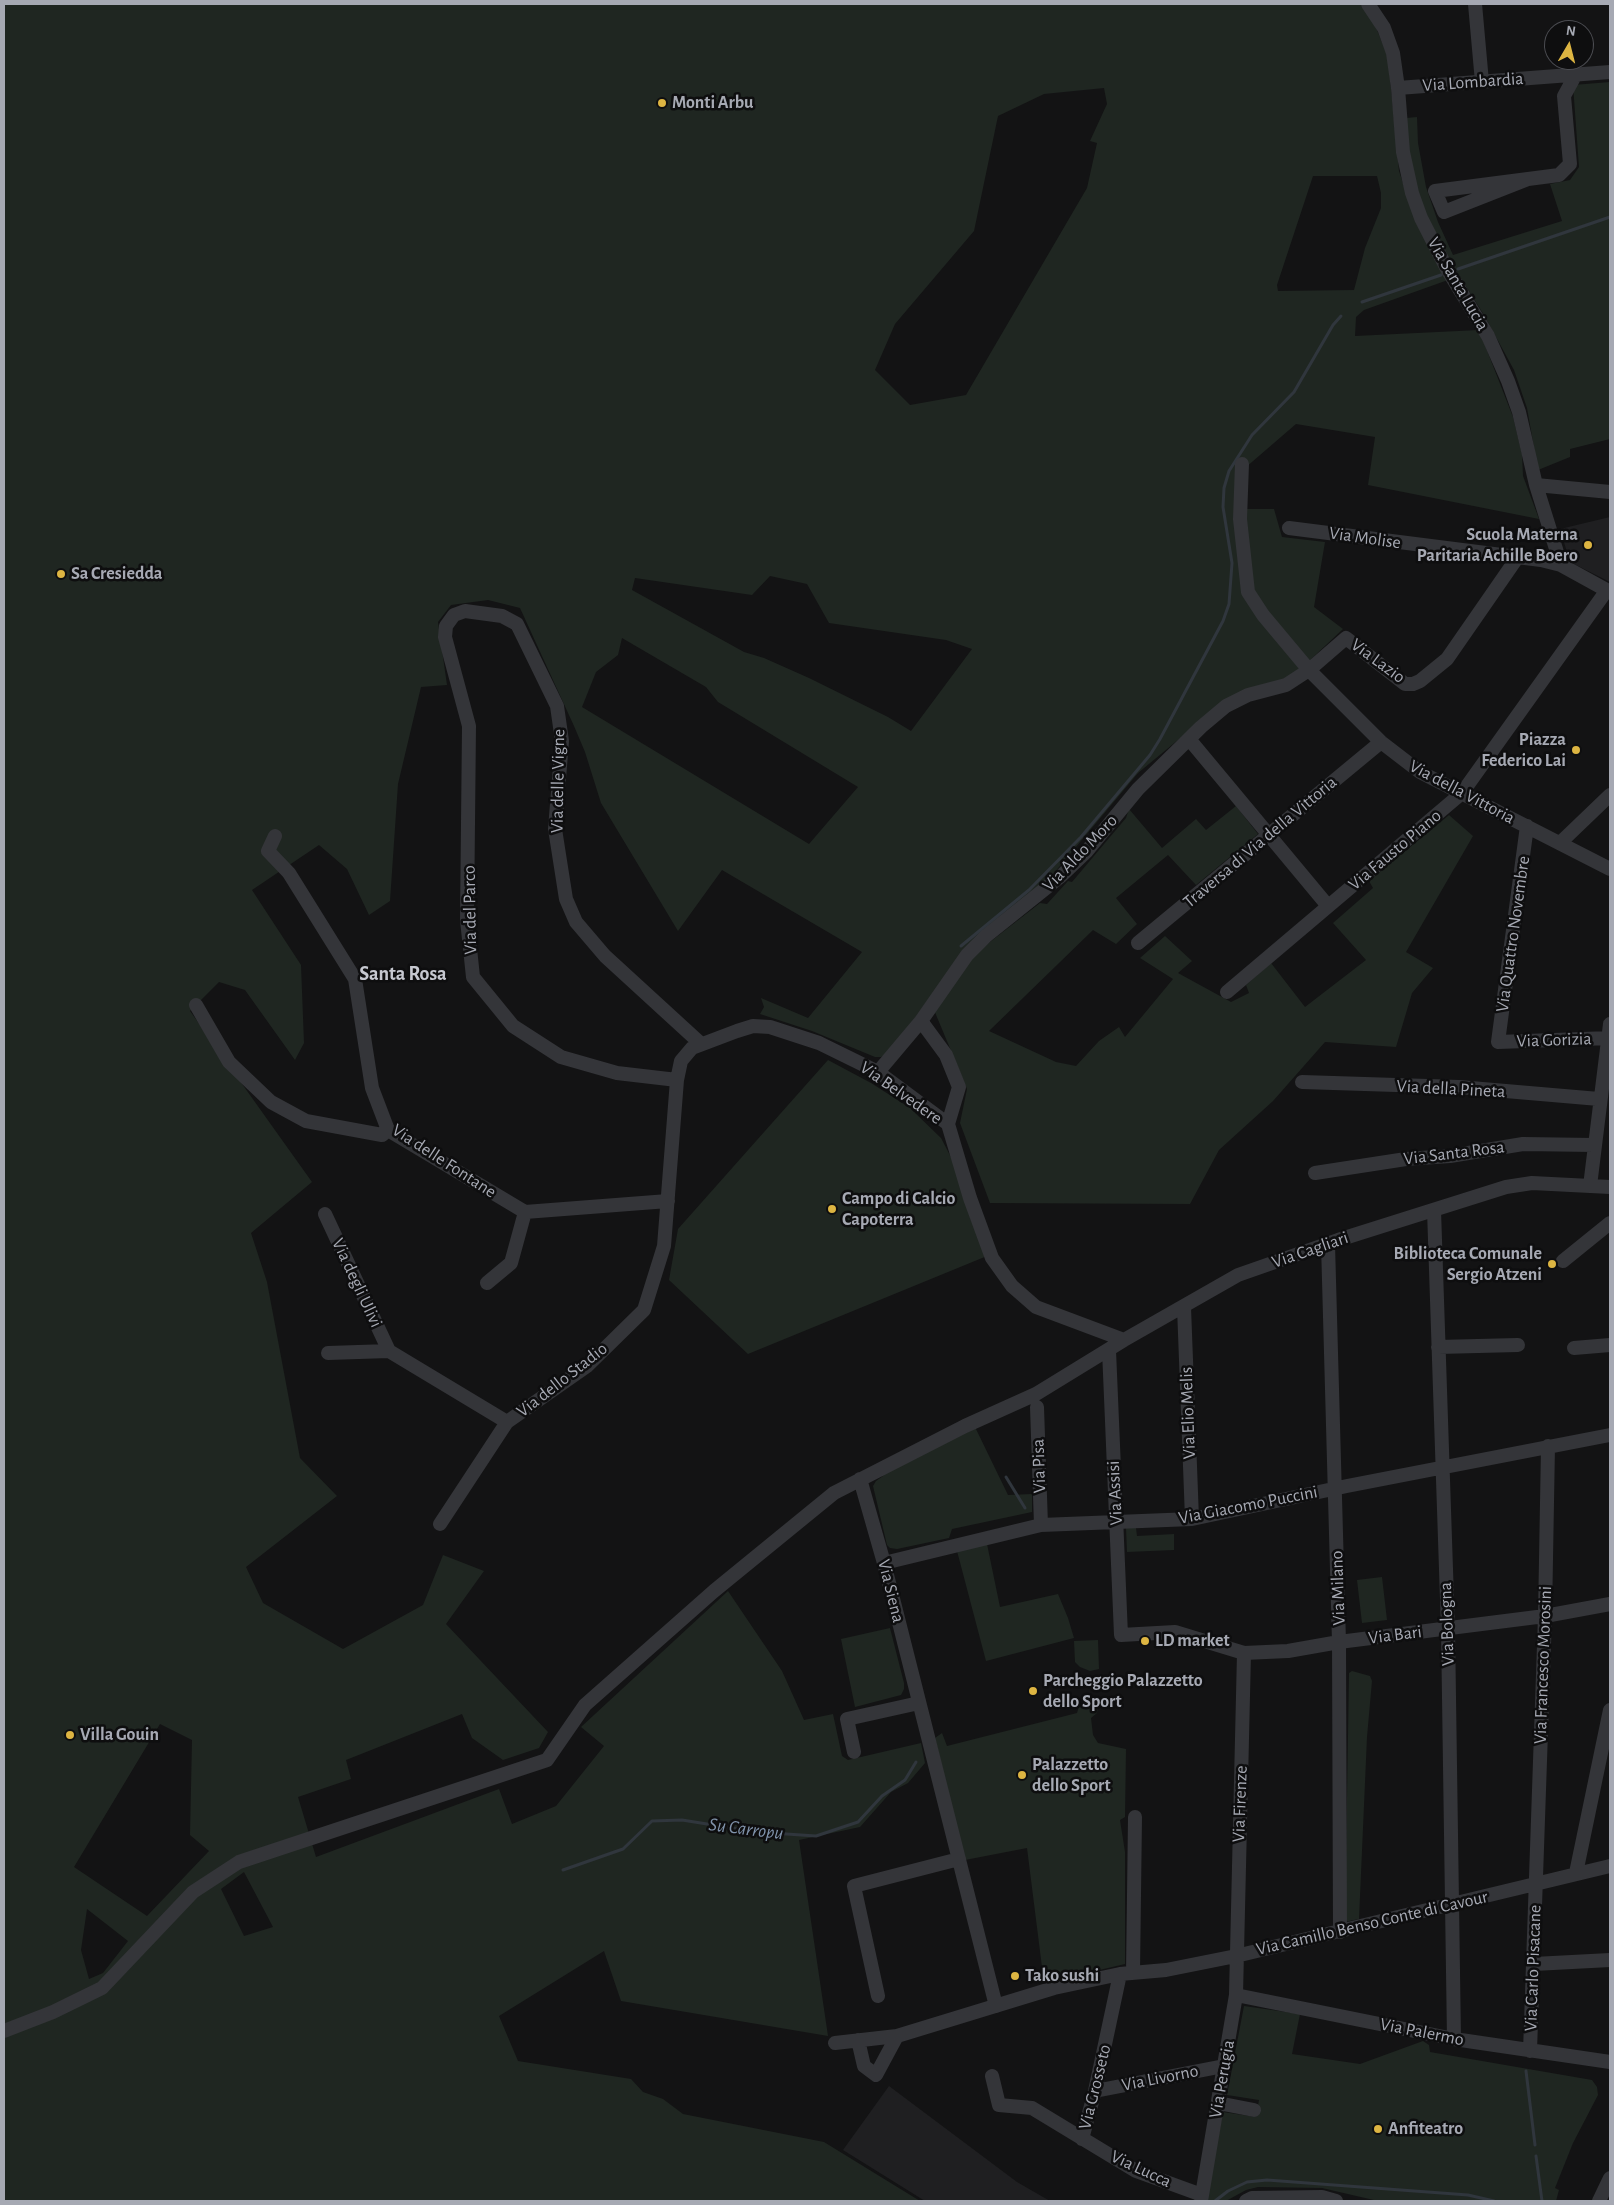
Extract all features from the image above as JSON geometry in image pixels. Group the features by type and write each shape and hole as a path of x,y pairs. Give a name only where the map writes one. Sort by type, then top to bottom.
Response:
{"street":[{"name":"Via Santa Lucia","path":"1368,4 1384,28 1393,53 1403,152 1412,193 1425,226 1447,269 1488,336 1508,381 1519,412 1536,485 1561,565"},
{"path":"1475,4 1482,82"},
{"name":"Via Lombardia","path":"1398,88 1610,72"},
{"path":"1528,179 1444,212 1435,191 1558,175 1570,164 1564,96 1576,74"},
{"name":"Via Lombardia","path":"1546,77 1564,96"},
{"name":"Via della Vittoria","path":"1242,464 1240,519 1248,592 1263,615 1310,670 1381,742 1420,772 1561,842 1610,869"},
{"path":"1536,485 1610,492"},
{"name":"Via Molise","path":"1289,528 1541,560 1561,565 1609,591"},
{"name":"Via Lazio","path":"1310,670 1346,638 1405,684 1413,684 1420,681 1446,659 1517,558"},
{"name":"Via Fausto Piano","path":"1227,992 1462,794 1609,591"},
{"name":"Via delle Vigne","path":"445,637 449,620 465,611 502,616 517,624 557,706 562,741 555,829 566,899 576,922 604,956 700,1043"},
{"name":"Via del Parco","path":"445,637 469,726 467,920 473,977 513,1026 561,1057 617,1074 677,1080"},
{"name":"Via Aldo Moro","path":"878,1072 921,1021 967,955 986,936 1061,876 1086,852 1138,789 1201,726 1226,706 1248,695 1286,686 1310,670"},
{"path":"1189,740 1328,906"},
{"name":"Traversa di Via della Vittoria","path":"1138,943 1212,884 1268,833 1381,742"},
{"path":"1561,842 1610,795"},
{"name":"Via Quattro Novembre","path":"1498,1042 1527,826"},
{"name":"Via delle Fontane","path":"275,836 268,851 289,873 355,979 372,1088 388,1130 525,1212"},
{"path":"196,1005 229,1062 271,1102 306,1121 382,1135 388,1130"},
{"path":"921,1021 946,1055 959,1086 948,1124"},
{"name":"Via Belvedere","path":"668,1201 677,1080 681,1061 686,1053 700,1043 753,1026 770,1028 819,1043 878,1072 948,1124 970,1198 992,1258 1012,1286 1036,1307 1124,1340"},
{"path":"1590,1186 1610,1033"},
{"name":"Via Gorizia","path":"1498,1042 1610,1033"},
{"name":"Via della Pineta","path":"1302,1082 1459,1087 1600,1099"},
{"name":"Via Santa Rosa","path":"1315,1173 1406,1159 1450,1156 1523,1144 1594,1145"},
{"name":"Via Cagliari","path":"4,2030 53,2012 102,1988 193,1892 239,1862 547,1760 585,1705 721,1585 834,1493 965,1426 1036,1401 1124,1340 1238,1275 1506,1187 1532,1183 1610,1187"},
{"path":"487,1282 510,1263 525,1212 668,1201"},
{"name":"Via dello Stadio","path":"440,1524 507,1422 586,1366 644,1310 664,1246 668,1201"},
{"name":"Via Bologna","path":"1434,1210 1448,1629 1454,2039"},
{"name":"Via degli Ulivi","path":"324,1214 389,1351 328,1353"},
{"path":"1563,1261 1610,1223"},
{"name":"Via Milano","path":"1328,1244 1340,1642 1340,1932"},
{"name":"Via Elio Melis","path":"1184,1307 1192,1519"},
{"path":"1574,1348 1610,1344"},
{"path":"1438,1347 1518,1345"},
{"name":"Via Assisi","path":"1109,1350 1121,1635"},
{"path":"389,1351 507,1422"},
{"name":"Via Pisa","path":"1036,1401 1041,1525"},
{"name":"Via Giacomo Puccini","path":"884,1563 1041,1525 1192,1519 1442,1466 1610,1435"},
{"name":"Via Francesco Morosini","path":"1536,1885 1546,1616 1548,1446"},
{"name":"Via Siena","path":"860,1479 884,1563 996,2006"},
{"name":"Via Bari","path":"1121,1635 1175,1632 1244,1653 1288,1651 1340,1642 1546,1616 1610,1604"},
{"name":"Via Firenze","path":"1236,1956 1244,1653"},
{"path":"854,1752 847,1719 919,1703"},
{"path":"1576,1873 1610,1710"},
{"path":"1127,1974 1135,1817"},
{"path":"878,1996 854,1886 959,1859"},
{"name":"Via Camillo Benso Conte di Cavour","path":"835,2043 898,2036 1054,1988 1127,1974 1166,1970 1236,1956 1610,1866"},
{"name":"Via Carlo Pisacane","path":"1530,2051 1536,1885"},
{"name":"Via Perugia","path":"1201,2198 1236,1995 1236,1956"},
{"path":"1534,1964 1610,1960"},
{"name":"Via Grosseto","path":"992,2076 999,2105 1032,2108 1082,2140 1127,1974"},
{"name":"Via Palermo","path":"1236,1995 1454,2039 1610,2062"},
{"path":"858,2040 864,2066 876,2075 898,2036"},
{"name":"Via Livorno","path":"1095,2091 1224,2066"},
{"path":"1218,2103 1254,2110"},
{"name":"Via Lucca","path":"1082,2140 1136,2171 1201,2198"},
{"path":"1599,2201 1610,2178"},
{"path":"1246,2201 1252,2198 1322,2198 1336,2201"}],"shaded area":[{"path":"4,4 1360,4 1375,25 1388,57 1399,171 1416,222 1448,280 1364,310 1356,317 1355,336 1479,330 1513,417 1522,454 1523,476 1539,519 1368,485 1375,437 1296,424 1245,468 1235,509 1274,509 1282,537 1325,542 1314,607 1343,629 1290,679 1230,697 1138,773 1054,873 962,952 895,1047 888,1054 881,1057 875,1057 812,1031 760,1014 764,1007 761,998 808,1018 862,952 722,870 678,931 601,803 585,752 520,608 488,600 451,605 438,622 447,685 421,687 398,784 390,901 369,915 347,869 319,845 252,890 301,965 304,1043 295,1060 245,990 219,982 190,1011 312,1182 251,1233 267,1282 300,1458 337,1496 246,1567 263,1603 343,1649 423,1605 443,1555 484,1571 446,1624 548,1732 539,1748 503,1760 472,1738 462,1714 346,1760 351,1779 298,1797 316,1857 499,1789 512,1824 556,1806 604,1746 581,1727 728,1591 782,1671 804,1720 833,1714 842,1756 848,1760 921,1743 925,1763 908,1783 891,1792 860,1827 799,1840 828,2036 621,2001 604,1951 499,2016 518,2061 631,2079 643,2092 663,2099 683,2114 824,2142 920,2201 4,2201","holes":["1104,88 1107,104 1090,141 1097,143 1087,188 966,395 910,405 875,370 895,324 974,231 998,116 1044,94","1313,176 1377,176 1381,193 1381,208 1365,248 1354,290 1278,291 1277,285","770,576 807,584 829,623 946,640 972,649 911,731 888,717 809,678 764,658 744,652 632,590 635,578 752,595","622,638 706,687 718,702 858,787 809,844 582,707 596,672 618,655","160,1724 192,1740 190,1835 209,1851 147,1916 74,1867","244,1872 273,1927 244,1936 221,1889","87,1909 128,1941 103,1973 89,1979 81,1950"]},
{"path":"1610,82 1610,439 1570,449 1570,457 1538,470 1527,408 1514,370 1484,315 1437,240 1422,207 1410,168 1406,118 1417,117 1418,143 1426,187 1438,222 1453,255 1562,221 1550,184 1570,180 1579,167 1573,85"},
{"name":"Scuola Materna Paritaria Achille Boero","path":"1610,517 1610,582 1570,562 1560,529"},
{"path":"1236,806 1258,834 1196,885 1168,855 1116,898 1137,924 1116,944 1093,930 989,1031 1056,1062 1076,1066 1099,1041 1119,1027 1125,1037 1173,979 1140,958 1165,936 1192,961 1178,973 1231,1002 1249,993 1246,985 1271,963 1305,1007 1366,960 1333,923 1373,888 1369,881 1449,815 1473,836 1406,952 1433,968 1412,993 1396,1047 1325,1042 1273,1101 1219,1150 1190,1204 990,1203 960,1123 967,1089 934,1010 972,956 1040,903 1047,904 1068,881 1072,882 1126,818 1129,809 1162,848 1196,819 1206,830"},
{"name":"Campo di Calcio Capoterra","path":"828,1060 871,1083 910,1108 941,1138 954,1163 971,1220 987,1256 748,1354 669,1280 678,1229"},
{"path":"975,1427 1008,1495 1032,1494 1032,1512 952,1529 949,1538 897,1549 890,1548 887,1545 873,1486 876,1481 884,1473"},
{"path":"1126,1528 1136,1528 1137,1536 1174,1534 1174,1550 1127,1552"},
{"path":"987,1544 1000,1607 1058,1594 1074,1638 986,1661 957,1551"},
{"path":"1382,1577 1387,1620 1362,1623 1357,1580"},
{"path":"890,1628 904,1689 901,1695 855,1707 841,1639"},
{"path":"1098,1640 1099,1669 1090,1671 1080,1667 1075,1662 1074,1641"},
{"path":"1352,1671 1370,1676 1372,1681 1367,1737 1359,1919 1345,1922 1349,1673"},
{"path":"1092,1699 1098,1705 1097,1713 1091,1718 1093,1735 1098,1743 1126,1749 1125,1817 1120,1820 1125,1852 1125,1964 1044,1983 1027,1848 965,1860 935,1738 942,1733 947,1746 1077,1713 1079,1706 1083,1708 1088,1700"},
{"path":"1244,2006 1300,2014 1292,2054 1360,2064 1423,2041 1429,2045 1430,2052 1592,2080 1597,2087 1598,2095 1573,2143 1555,2188 1559,2190 1556,2201 1378,2201 1322,2188 1258,2187 1246,2190 1226,2201 1206,2201 1223,2112 1256,2117 1259,2100 1227,2095"},
{"path":"889,2086 1017,2182 1050,2201 925,2201 843,2150"}],"waterway":[{"path":"1458,269 1610,217"},
{"path":"1362,302 1441,275"},
{"path":"961,946 1029,890 1081,837 1150,755 1160,739 1223,621 1229,604 1232,563 1223,507 1224,488 1229,471 1252,435 1294,392 1333,325 1341,316"},
{"path":"1006,1477 1025,1508"},
{"name":"Su Carropu","path":"563,1870 623,1849 652,1821 682,1820 757,1832 816,1836 858,1822 882,1796 905,1780 916,1762"},
{"path":"1526,2071 1535,2145"},
{"path":"1536,2156 1542,2201"},
{"path":"1215,2201 1228,2191 1247,2182 1267,2180 1468,2195 1494,2201"}],"place":[{"name":"Monti Arbu","path":"662,103"},
{"name":"Scuola Materna Paritaria Achille Boero","path":"1588,545"},
{"name":"Sa Cresiedda","path":"61,574"},
{"name":"Piazza Federico Lai","path":"1576,750"},
{"name":"Campo di Calcio Capoterra","path":"832,1209"},
{"name":"Biblioteca Comunale Sergio Atzeni","path":"1552,1264"},
{"name":"LD market","path":"1145,1641"},
{"name":"Parcheggio Palazzetto dello Sport","path":"1033,1691"},
{"name":"Villa Gouin","path":"70,1735"},
{"name":"Palazzetto dello Sport","path":"1022,1775"},
{"name":"Tako sushi","path":"1015,1976"},
{"name":"Anfiteatro","path":"1378,2129"}],"district":[{"name":"Santa Rosa","path":"403,974"}]}
